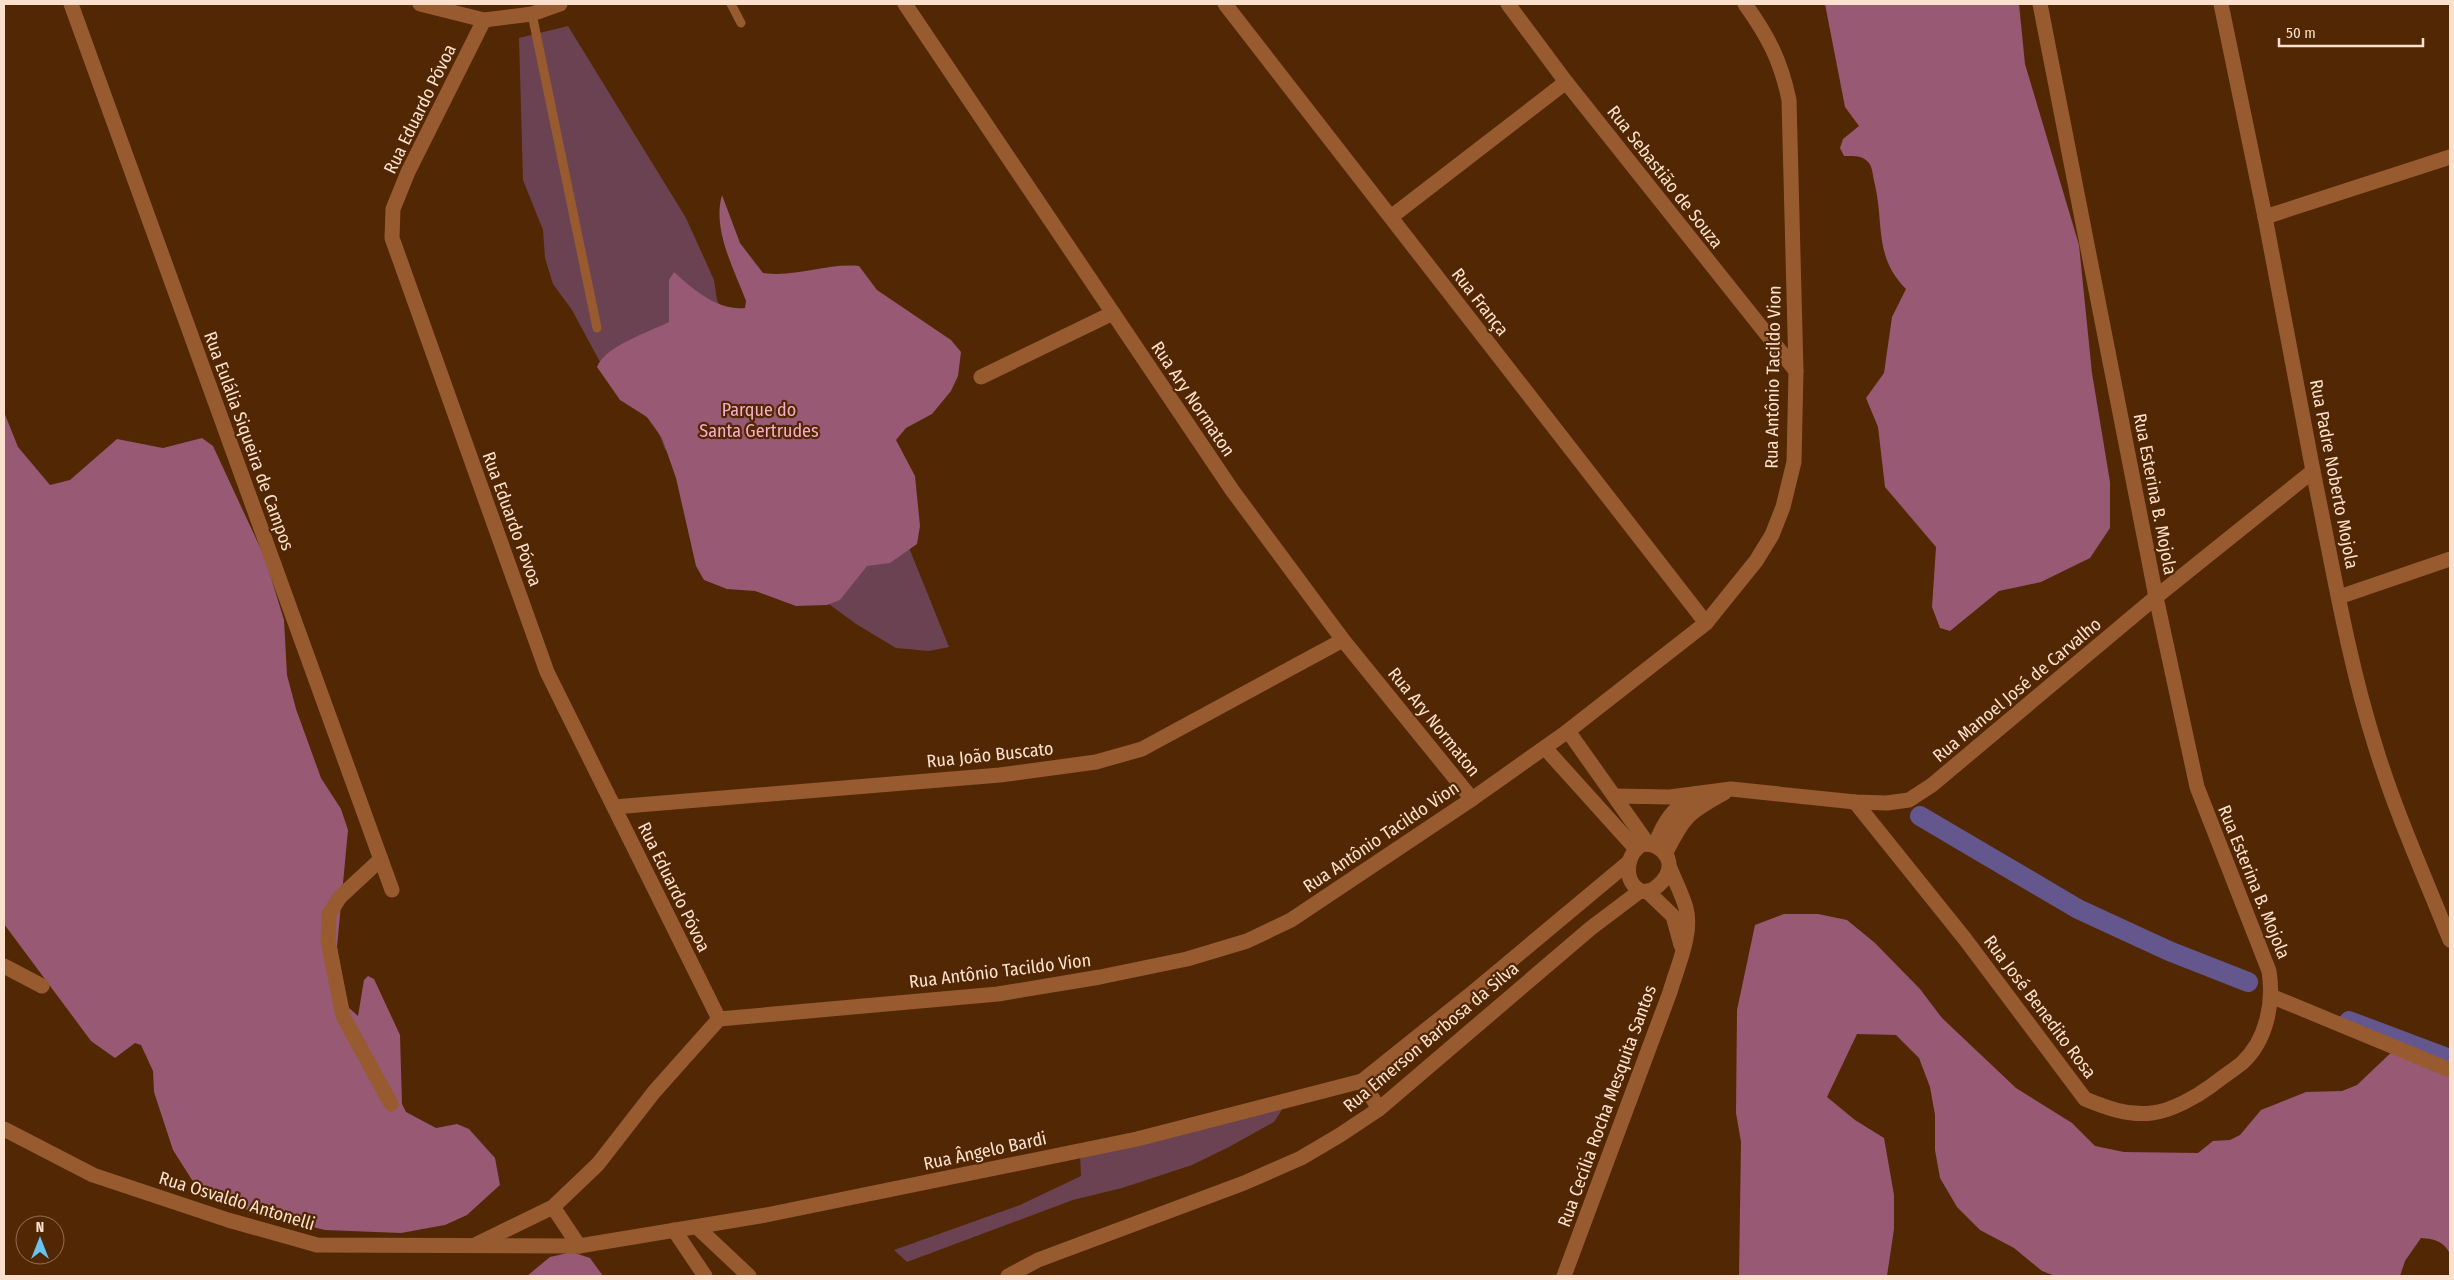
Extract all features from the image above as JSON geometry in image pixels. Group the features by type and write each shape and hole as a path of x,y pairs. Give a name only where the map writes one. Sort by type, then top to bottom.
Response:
{"street":[{"name":"Rua Eulália Siqueira de Campos","path":"71,4 392,890"},
{"path":"420,4 484,20 532,14 560,4"},
{"name":"Rua Ary Normaton","path":"905,4 1232,490 1343,640 1472,799"},
{"name":"Rua França","path":"1225,4 1706,623"},
{"name":"Rua Sebastião de Souza","path":"1508,4 1566,82 1796,371"},
{"name":"Rua Antônio Tacildo Vion","path":"719,1019 998,994 1187,960 1247,941 1291,920 1472,799 1568,731 1706,623 1756,561 1772,534 1783,507 1794,462 1796,371 1789,100 1784,73 1774,48 1745,4"},
{"name":"Rua Esterina B. Mojola","path":"2040,4 2156,597 2197,788 2269,971 2270,980"},
{"name":"Rua Padre Noberto Mojola","path":"2221,4 2265,217 2313,471 2358,684 2388,786 2450,940"},
{"name":"Rua Eduardo Póvoa","path":"484,20 408,172 394,209 392,238 547,672 719,1019"},
{"path":"1391,217 1566,82"},
{"path":"2265,217 2450,157"},
{"path":"981,377 1113,313"},
{"name":"Rua Manoel José de Carvalho","path":"1615,796 1670,797 1731,789 1887,804 1909,800 1932,785 2156,597 2313,471"},
{"path":"2340,597 2450,559"},
{"name":"Rua João Buscato","path":"614,807 1000,775 1096,762 1142,749 1343,640"},
{"path":"1568,731 1615,796 1650,854"},
{"path":"1545,748 1650,854"},
{"path":"1682,949 1673,916 1630,878 1650,854 1689,814 1731,789"},
{"path":"1650,854 1667,817 1673,810 1696,793"},
{"name":"Rua José Benedito Rosa","path":"1855,802 1964,939 2085,1099 2116,1112 2153,1113 2194,1098 2243,1062 2259,1038 2266,1023 2271,996 2270,980"},
{"name":"Rua Emerson Barbosa da Silva","path":"1008,1276 1038,1260 1244,1183 1301,1158 1379,1109 1591,928 1644,891 1661,883 1650,854 1362,1081"},
{"name":"Rua Cecília Rocha Mesquita Santos","path":"1564,1276 1670,992 1687,925 1686,909 1650,854"},
{"path":"381,859 340,897 329,914 328,941 343,1016 390,1104"},
{"path":"4,966 42,986"},
{"path":"2271,996 2450,1070"},
{"path":"474,1246 553,1207 598,1164 654,1092 719,1019"},
{"path":"1362,1081 1379,1109"},
{"name":"Rua Ângelo Bardi","path":"474,1246 580,1246 674,1230 698,1228 1137,1139 1362,1081"},
{"name":"Rua Osvaldo Antonelli","path":"4,1129 93,1175 228,1220 317,1245 474,1246"},
{"path":"553,1207 580,1246"},
{"path":"698,1228 749,1276"},
{"path":"674,1230 705,1276"}],"lane":[{"path":"731,4 741,23"},
{"path":"532,14 597,328"}],"green space":[{"path":"1825,4 2019,4 2025,64 2079,245 2092,373 2110,482 2110,528 2090,558 2041,582 1999,591 1950,631 1940,628 1932,607 1936,547 1885,487 1878,427 1866,398 1884,373 1892,317 1906,289 1889,265 1885,253 1878,200 1870,165 1867,160 1861,157 1844,156 1840,148 1843,139 1859,126 1845,107"},
{"name":"Parque do Santa Gertrudes","path":"568,26 686,218 714,280 717,300 732,333 858,421 949,647 929,651 896,648 856,624 818,596 682,467 665,449 655,424 632,405 607,375 572,310 553,284 545,258 543,230 523,180 519,38"},
{"path":"722,195 740,243 763,273 787,274 835,267 859,266 877,290 951,340 961,352 958,376 951,391 932,414 906,428 896,440 915,476 920,526 917,544 890,563 867,566 840,600 827,605 796,606 755,591 727,589 704,580 696,566 676,478 662,438 647,417 620,400 597,367 602,359 618,346 669,322 669,280 674,272 706,298 725,306 745,308 746,301 730,262 722,235 720,208"},
{"path":"4,412 18,447 50,485 70,480 117,439 163,448 202,438 213,446 265,558 284,620 287,675 296,709 321,778 341,809 348,830 337,947 348,1007 358,1016 364,980 368,976 374,979 400,1035 402,1104 406,1112 436,1128 457,1124 469,1129 495,1158 500,1185 467,1215 445,1225 401,1233 325,1230 251,1212 192,1180 173,1150 154,1092 153,1071 141,1045 135,1043 115,1058 91,1041 4,924"},
{"path":"1784,914 1818,914 1847,920 1875,943 1920,989 1942,1018 2016,1088 2072,1123 2095,1146 2124,1152 2198,1153 2213,1141 2230,1140 2240,1135 2261,1110 2306,1092 2342,1091 2357,1085 2399,1045 2416,1047 2450,1067 2450,1254 2442,1243 2421,1238 2405,1261 2400,1276 2055,1276 2042,1271 2014,1248 1980,1230 1957,1207 1940,1178 1935,1150 1935,1115 1930,1087 1919,1058 1896,1035 1857,1034 1827,1097 1855,1120 1884,1138 1894,1195 1894,1229 1887,1276 1739,1276 1741,1142 1736,1113 1737,1010 1755,925"},
{"path":"1285,1105 1274,1122 1192,1165 1122,1188 1073,1200 907,1262 894,1250 1020,1205 1081,1176 1080,1155"},
{"path":"572,1252 590,1258 603,1276 527,1276 550,1257"}],"waterway":[{"path":"1920,816 2078,909 2169,951 2248,982"},
{"path":"2349,1021 2450,1059"}]}
